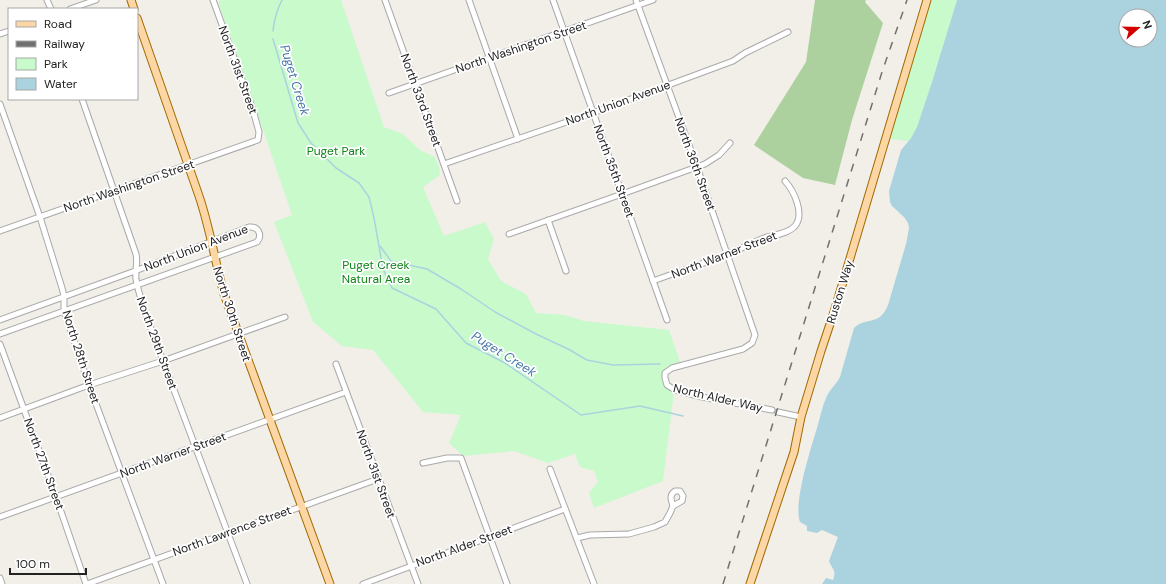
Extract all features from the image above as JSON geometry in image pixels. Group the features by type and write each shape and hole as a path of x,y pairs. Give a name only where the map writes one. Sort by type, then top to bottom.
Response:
{"main road":[{"name":"Ruston Way","path":"750,584 794,452 801,417 834,312 927,0"},
{"name":"North 30th Street","path":"138,21 205,214 214,258 224,294 330,584"}],"street":[{"path":"73,8 96,0"},
{"name":"North 31st Street","path":"214,0 253,110 259,132 258,140"},
{"name":"North 33rd Street","path":"385,0 457,201"},
{"path":"469,0 518,138"},
{"name":"North 35th Street","path":"553,0 667,320"},
{"name":"North Washington Street","path":"389,93 490,58 637,3 653,0"},
{"name":"North 36th Street","path":"637,3 697,167 753,328 754,336 754,340 745,348 676,366"},
{"name":"North Union Avenue","path":"444,164 593,113 735,61 745,53 788,32"},
{"name":"North 29th Street","path":"82,100 136,254 138,262 135,271 137,285 148,321 247,584"},
{"name":"North 28th Street","path":"0,104 40,217 62,288 64,296 64,311 89,385 163,584"},
{"name":"North Washington Street","path":"0,231 258,140"},
{"path":"509,234 697,167 715,158 723,152 730,143"},
{"name":"North Warner Street","path":"652,281 727,254 763,238 786,232 794,227 798,218 797,204 794,192 785,181"},
{"path":"548,220 566,271"},
{"name":"North Union Avenue","path":"0,320 135,271 252,226 256,228 259,234 259,240 257,242 0,334"},
{"path":"0,418 89,385 285,317"},
{"name":"North 27th Street","path":"0,344 86,584"},
{"name":"North 31st Street","path":"336,364 418,584"},
{"name":"North Alder Way","path":"676,366 669,369 664,374 667,385 670,388 702,397 772,410"},
{"name":"North Warner Street","path":"0,517 346,392"},
{"name":"North Alder Way","path":"778,412 801,417"},
{"path":"423,463 444,458 461,458 507,584"},
{"path":"550,468 594,584"},
{"name":"North Lawrence Street","path":"86,584 378,479"},
{"path":"577,538 590,535 629,534 654,527 665,522 673,506"},
{"name":"North Alder Street","path":"363,584 565,508"},
{"path":"0,578 2,584"}],"green space":[{"name":"Puget Creek Natural Area","path":"222,0 341,0 384,127 403,134 420,150 435,157 440,175 423,187 444,236 485,222 494,239 488,259 501,281 526,294 536,313 565,315 584,321 669,330 680,362 668,368 662,375 664,384 674,392 663,481 594,508 589,493 598,482 594,471 580,467 575,454 548,463 514,451 463,456 449,443 461,415 423,412 373,350 342,346 313,322 274,222 292,215 218,2"},
{"path":"815,0 866,0 865,2 883,23 852,120 835,185 803,178 754,145 806,62"},
{"path":"931,0 957,0 917,127 911,138 907,141 890,139 925,17"}],"water":[{"path":"957,0 1166,0 1166,584 822,584 826,578 833,580 834,572 829,561 838,537 822,530 817,533 807,531 807,526 800,522 798,513 801,489 823,405 827,395 840,377 854,328 864,322 877,319 881,316 888,305 906,244 909,228 904,217 892,206 889,191 901,150 911,138 917,127"}],"waterway":[{"name":"Puget Creek","path":"273,31 276,15 282,0"},
{"name":"Puget Creek","path":"273,39 298,123 311,143 336,168 359,183 369,197 383,269 392,288 436,309 466,343 505,363 581,415 640,406 683,416"},
{"path":"380,246 391,261 427,269 461,289 495,312 587,360 613,365 660,364"}],"railway":[{"path":"723,584 882,72 907,0"}],"park label":[{"name":"Puget Park","path":"336,151"}]}
